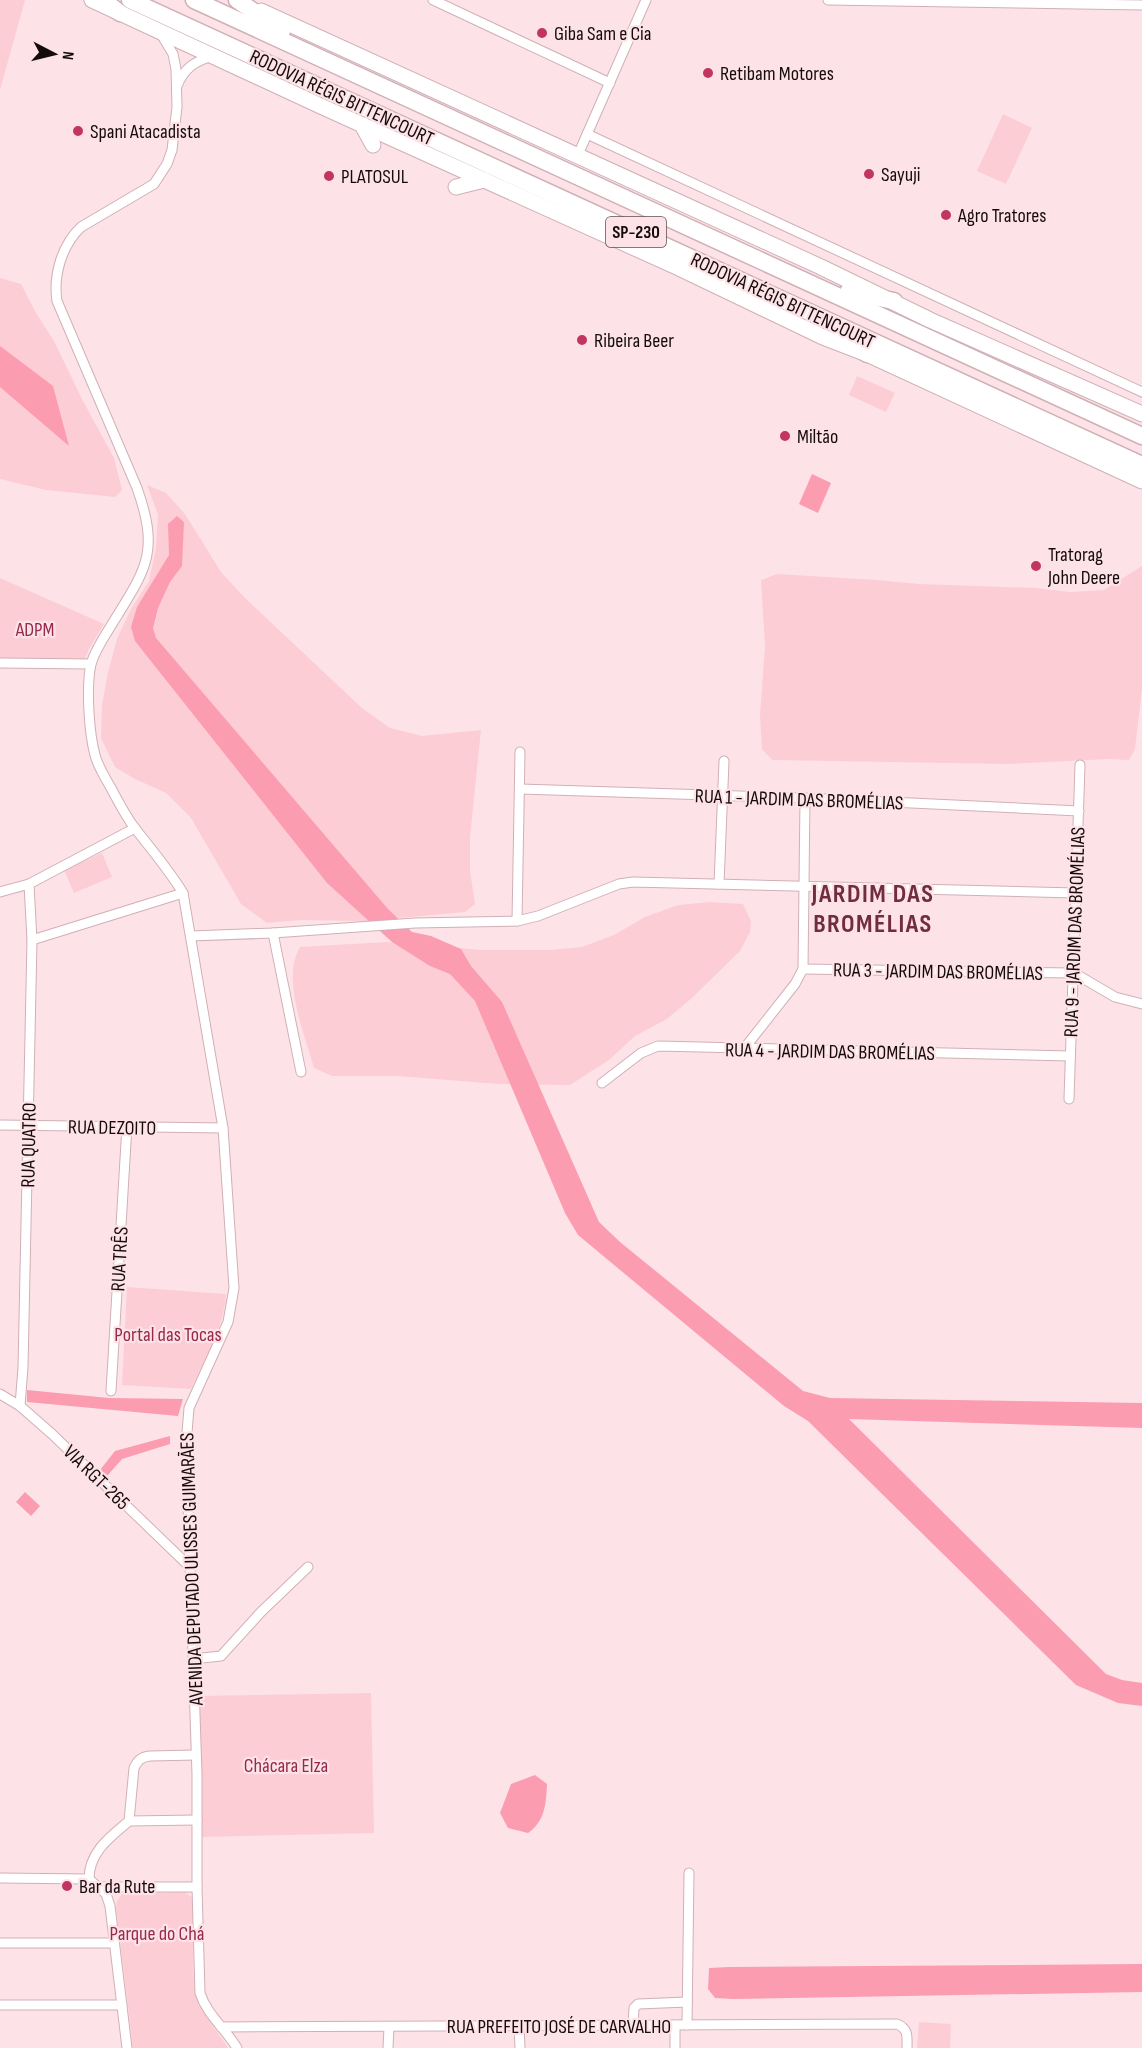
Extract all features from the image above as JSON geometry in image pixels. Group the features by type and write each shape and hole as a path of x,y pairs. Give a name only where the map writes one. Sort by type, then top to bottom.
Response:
{"highway":[{"name":"RODOVIA RÉGIS BITTENCOURT","path":"103,0 125,7 792,304 1142,465"},
{"name":"RODOVIA RÉGIS BITTENCOURT","path":"194,0 1142,436"},
{"path":"238,0 267,21 356,74"},
{"path":"821,287 894,302"},
{"path":"792,304 867,354"}],"main road":[{"path":"92,0 125,7 159,31 679,268 823,337 867,354 1142,481"},
{"path":"238,0 930,320 1142,414"},
{"path":"362,125 373,145"},
{"path":"456,187 484,180"},
{"path":"1083,454 1142,487"}],"street":[{"path":"433,0 610,83"},
{"path":"577,157 646,0"},
{"path":"828,0 1142,5"},
{"name":"AVENIDA DEPUTADO ULISSES GUIMARÃES","path":"159,31 173,54 176,69 177,107 172,150 161,175 154,184 75,232 65,249 57,280 57,301 137,489 146,514 150,540 147,559 140,576 96,651 91,664 90,709 94,754 135,828 183,893 223,1128 234,1288 228,1322 195,1394 187,1423 186,1445 196,1755 200,1993 203,2003 237,2048"},
{"path":"177,88 185,71 201,59 213,56"},
{"path":"587,134 1142,392"},
{"path":"0,663 91,664"},
{"path":"517,921 520,752"},
{"path":"719,884 724,761"},
{"name":"RUA 9 - JARDIM DAS BROMÉLIAS","path":"1069,1099 1080,765"},
{"name":"RUA 1 - JARDIM DAS BROMÉLIAS","path":"520,789 805,798 1079,811"},
{"path":"743,1050 795,984 803,969 805,798"},
{"path":"0,892 29,884 135,828"},
{"path":"191,936 415,923 517,921 538,916 619,884 633,882 1076,894"},
{"name":"RUA QUATRO","path":"20,1406 32,940 29,884"},
{"path":"32,940 183,893"},
{"path":"273,933 301,1072"},
{"name":"RUA 3 - JARDIM DAS BROMÉLIAS","path":"803,969 1074,973"},
{"path":"1074,973 1115,997 1142,1004"},
{"name":"RUA 4 - JARDIM DAS BROMÉLIAS","path":"602,1083 635,1057 652,1048 664,1046 743,1050 1070,1056"},
{"name":"RUA DEZOITO","path":"0,1125 223,1128"},
{"name":"RUA TRÊS","path":"111,1391 127,1126"},
{"name":"VIA RGT-265","path":"0,1394 20,1406 52,1434 189,1566"},
{"path":"193,1659 221,1656 261,1612 308,1567"},
{"path":"129,1821 134,1768 138,1761 150,1756 196,1755"},
{"path":"89,1879 93,1857 104,1842 129,1821 197,1820"},
{"path":"687,2025 688,1873"},
{"path":"0,1878 89,1879 109,1899 127,2048"},
{"path":"99,1887 197,1887"},
{"path":"0,1943 114,1943"},
{"path":"633,2025 634,2008 638,2004 687,2002"},
{"path":"0,2005 122,2005"},
{"name":"RUA PREFEITO JOSÉ DE CARVALHO","path":"221,2027 897,2024 904,2027 906,2031 907,2048"},
{"path":"675,2025 675,2048"},
{"path":"519,2026 520,2048"},
{"path":"388,2048 389,2028"}],"green space":[{"path":"0,0 25,0 0,90"},
{"path":"1003,114 1032,128 1006,184 977,171"},
{"path":"0,278 21,284 54,341 114,458 122,490 115,497 46,490 0,479"},
{"path":"857,376 895,393 886,412 849,395"},
{"path":"147,485 166,493 185,514 221,572 244,597 362,708 390,728 422,736 481,730 470,837 470,871 475,904 465,912 366,921 300,920 267,923 241,904 191,818 166,793 115,767 101,738 102,705 117,639 131,609 149,581 156,548 158,515"},
{"path":"1142,566 1142,688 1135,749 1129,760 1008,764 772,760 762,749 760,715 765,646 761,580 777,574 919,584 1036,588 1070,592 1104,590"},
{"name":"ADPM","path":"0,578 104,624 84,661 0,660"},
{"path":"102,853 112,877 74,893 64,870"},
{"path":"710,902 743,904 751,921 750,932 740,951 667,1019 635,1036 609,1060 570,1085 498,1084 398,1076 332,1076 314,1068 296,1007 294,990 293,974 300,947 386,942 482,950 550,950 582,947 614,935 645,917 678,905"},
{"name":"Portal das Tocas","path":"127,1287 226,1294 218,1331 191,1389 122,1385"},
{"name":"Chácara Elza","path":"371,1693 374,1833 201,1837 198,1696"},
{"name":"Parque do Chá","path":"185,1892 193,1898 193,1970 196,1996 202,2011 228,2048 133,2048 117,1901 122,1894"},
{"path":"919,2022 951,2024 950,2048 917,2048"}],"shaded area":[{"path":"0,346 53,386 69,446 0,387"},
{"path":"812,474 831,483 818,513 799,504"},
{"path":"177,516 184,522 182,566 170,582 158,608 153,628 156,638 388,909 412,932 431,936 461,949 471,966 502,1002 599,1222 620,1242 803,1391 830,1398 1142,1403 1142,1428 849,1419 1106,1674 1122,1680 1142,1683 1142,1706 1118,1703 1076,1685 808,1421 784,1406 578,1235 565,1213 475,1001 450,974 430,966 392,942 327,883 135,641 131,627 137,607 169,555 168,524"},
{"path":"27,1390 109,1398 183,1399 178,1416 27,1402"},
{"path":"170,1436 170,1444 122,1459 107,1476 100,1470 115,1451"},
{"path":"25,1492 40,1506 31,1516 16,1502"},
{"path":"535,1775 547,1784 545,1805 538,1823 528,1833 508,1828 500,1813 511,1784"},
{"path":"1142,1964 1142,1992 733,1999 715,1998 708,1989 709,1968"}],"place":[{"name":"Giba Sam e Cia","path":"542,33"},
{"name":"Retibam Motores","path":"708,73"},
{"name":"Spani Atacadista","path":"78,131"},
{"name":"Sayuji","path":"869,174"},
{"name":"PLATOSUL","path":"329,176"},
{"name":"Agro Tratores","path":"946,215"},
{"name":"Ribeira Beer","path":"582,340"},
{"name":"Miltão","path":"785,436"},
{"name":"Tratorag John Deere","path":"1036,566"},
{"name":"Bar da Rute","path":"67,1886"}],"district":[{"name":"JARDIM DAS BROMÉLIAS","path":"873,908"}]}
